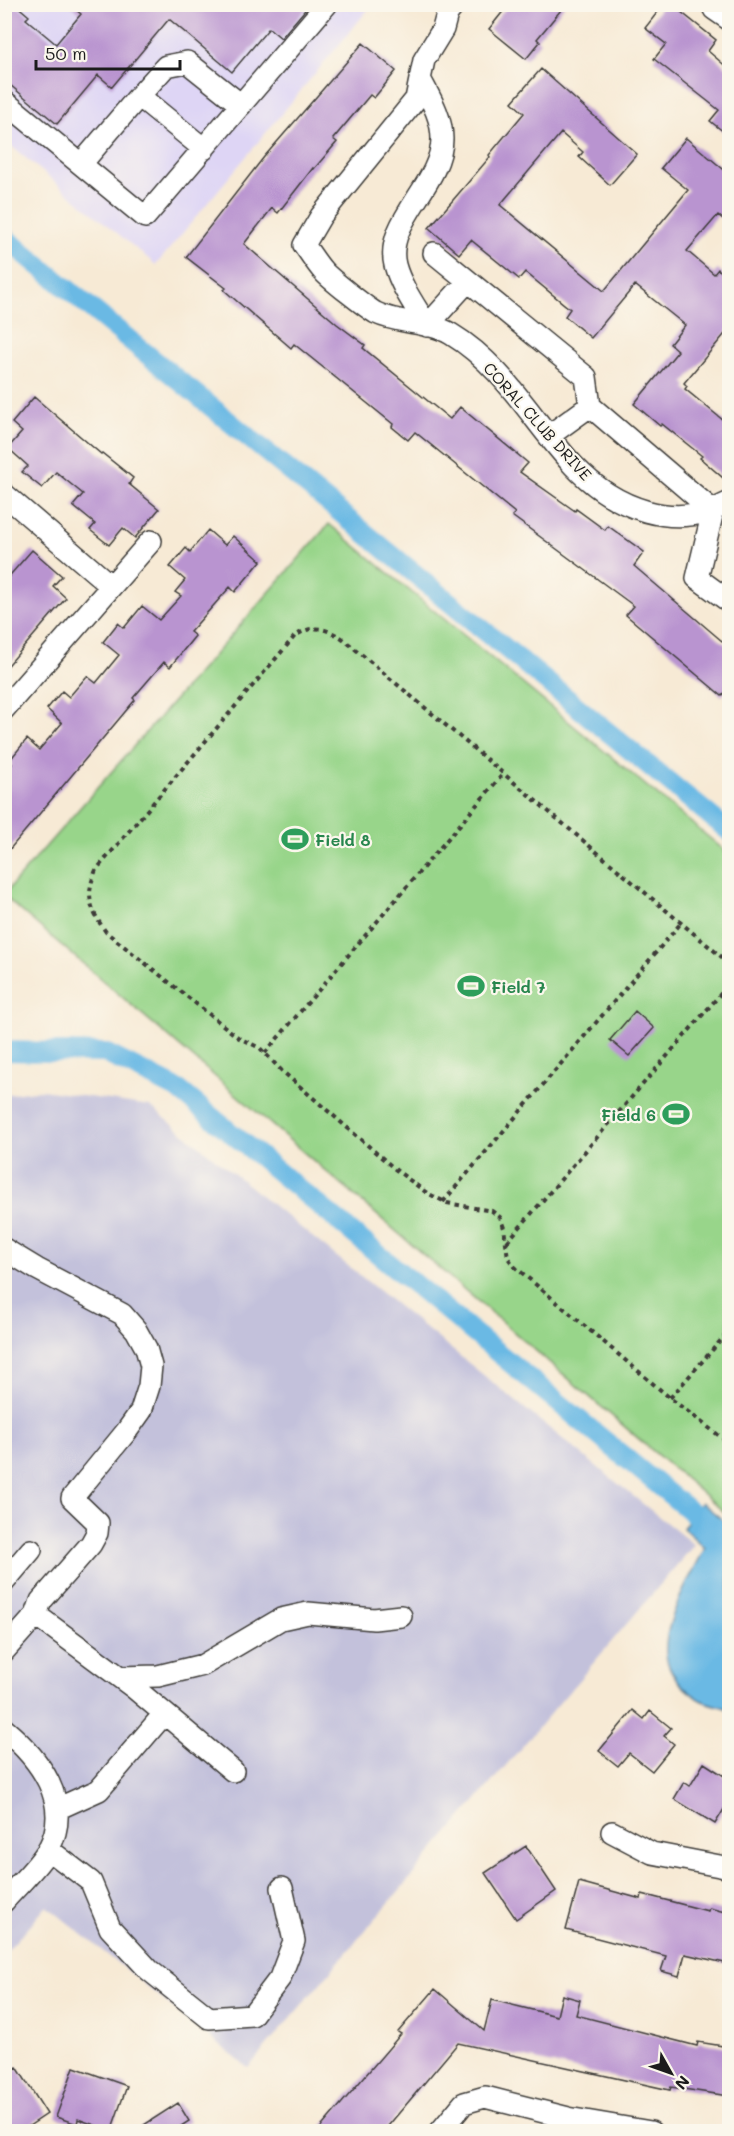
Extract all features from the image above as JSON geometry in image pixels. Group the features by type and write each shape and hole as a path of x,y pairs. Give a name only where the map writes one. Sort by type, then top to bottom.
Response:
{"street":[{"path":"4,101 145,217 327,4"},
{"name":"CORAL CLUB DRIVE","path":"455,4 447,14 443,29 424,60 416,99 321,216 304,245 323,272 377,313 449,333 474,351 502,377 574,466 599,489 629,506 656,514 686,517 721,507"},
{"path":"712,4 714,9 729,20"},
{"path":"81,164 166,66 187,62 241,105"},
{"path":"420,79 436,107 442,139 438,164 394,239 395,264 406,290 427,326 468,281"},
{"path":"139,96 204,149"},
{"path":"434,253 586,377 590,406 721,507 696,578 727,596"},
{"path":"550,435 590,406"},
{"path":"4,494 111,586"},
{"path":"4,709 151,540"},
{"path":"4,1249 122,1314 136,1330 146,1348 151,1366 149,1386 141,1411 72,1498 98,1523 97,1533 91,1544 41,1601 36,1615 4,1651"},
{"path":"4,1582 31,1551"},
{"path":"120,1677 158,1676 204,1665 281,1619 308,1613 375,1619 401,1616"},
{"path":"36,1615 120,1677 233,1771"},
{"path":"57,1809 99,1790 164,1714"},
{"path":"4,1729 30,1753 48,1777 57,1809 57,1828 48,1849 4,1901"},
{"path":"612,1832 652,1853 729,1868"},
{"path":"48,1849 91,1882 110,1928 149,1970 209,2018 252,2015 280,1978 294,1941 282,1888"},
{"path":"440,2132 464,2103 485,2097 568,2118 651,2132"}],"path":[{"path":"729,964 342,638 328,630 317,628 305,629 296,636 103,861 90,883 89,896 98,920 106,932 239,1038 260,1048 282,1071 396,1170 427,1193 443,1202 492,1211 501,1217 508,1258 515,1267 670,1398 729,1444"},
{"path":"265,1053 503,774"},
{"path":"443,1202 681,923"},
{"path":"506,1242 729,983"},
{"path":"670,1398 729,1330"}],"shaded area":[{"path":"4,5 372,5 156,265 5,141"},
{"path":"42,1090 150,1106 694,1545 248,2068 47,1906 5,1953 4,1095"}],"green space":[{"path":"329,524 729,854 729,1516 5,897 5,893"}],"water":[{"path":"701,1502 729,1525 729,1709 697,1698 676,1678 667,1660 666,1647 672,1618 705,1548 683,1528"}],"building":[{"path":"4,4 15,4 29,16 26,19 56,44 81,14 69,4 310,4 281,38 269,28 232,72 169,19 112,87 98,75 57,124 4,80"},
{"path":"509,4 566,4 537,39 540,42 526,59 489,29"},
{"path":"664,4 671,4 716,40 708,51 729,69 729,136 710,121 719,110 654,59 666,44 645,28"},
{"path":"363,43 396,71 374,98 370,95 333,139 337,142 313,168 278,213 272,208 244,244 337,324 365,345 363,348 450,419 460,407 528,463 520,472 575,511 576,509 605,530 608,526 644,552 634,566 729,647 729,688 722,696 626,615 634,606 512,516 515,513 415,432 408,440 392,427 393,424 294,344 291,348 224,290 226,288 186,257 264,157"},
{"path":"541,69 637,154 610,185 579,157 583,152 561,133 500,205 604,291 688,190 661,168 686,138 729,174 729,224 718,215 687,251 714,274 718,269 729,279 729,329 684,383 687,386 685,389 729,425 729,483 700,458 702,456 634,404 678,351 670,344 685,325 635,285 591,338 565,316 570,309 525,272 519,279 471,240 459,254 429,228 490,157 489,155 524,113 512,102"},
{"path":"34,397 133,478 129,484 159,509 135,538 123,528 109,545 90,530 95,524 73,506 83,494 56,472 42,488 22,472 28,466 8,448 22,432 12,423"},
{"path":"208,530 225,545 233,536 261,561 235,592 230,587 190,632 195,636 170,667 164,662 133,698 135,700 4,856 4,773 12,764 9,761 27,739 39,750 62,723 47,709 62,691 69,697 87,676 96,683 119,655 103,642 118,623 124,628 142,606 159,620 181,596 175,592 185,580 170,567 186,548 190,552"},
{"path":"32,550 62,576 53,586 66,598 4,670 4,582"},
{"path":"635,1011 654,1028 629,1056 610,1040"},
{"path":"633,1710 644,1719 650,1711 671,1728 664,1736 674,1744 652,1771 629,1753 618,1766 599,1751"},
{"path":"704,1763 729,1779 729,1801 715,1824 674,1799 684,1782 690,1786"},
{"path":"526,1846 556,1891 516,1919 485,1873"},
{"path":"579,1882 641,1899 642,1894 708,1911 709,1908 729,1913 729,1964 685,1954 679,1976 661,1971 666,1956 566,1930"},
{"path":"435,1989 484,2031 492,2000 557,2016 562,1995 580,2000 576,2015 697,2046 698,2042 729,2047 729,2096 671,2087 670,2090 458,2043 383,2132 317,2132 401,2034 398,2032"},
{"path":"17,2067 47,2114 20,2132 4,2132 4,2075"},
{"path":"74,2067 127,2086 111,2131 78,2119 77,2124 56,2117"},
{"path":"178,2103 189,2121 172,2132 133,2132"}],"waterway":[{"path":"4,237 730,832"},
{"path":"4,1051 105,1053 179,1090 730,1544"}],"place":[{"name":"Field 8","path":"295,839"},
{"name":"Field 7","path":"471,986"},
{"name":"Field 6","path":"676,1114"}]}
